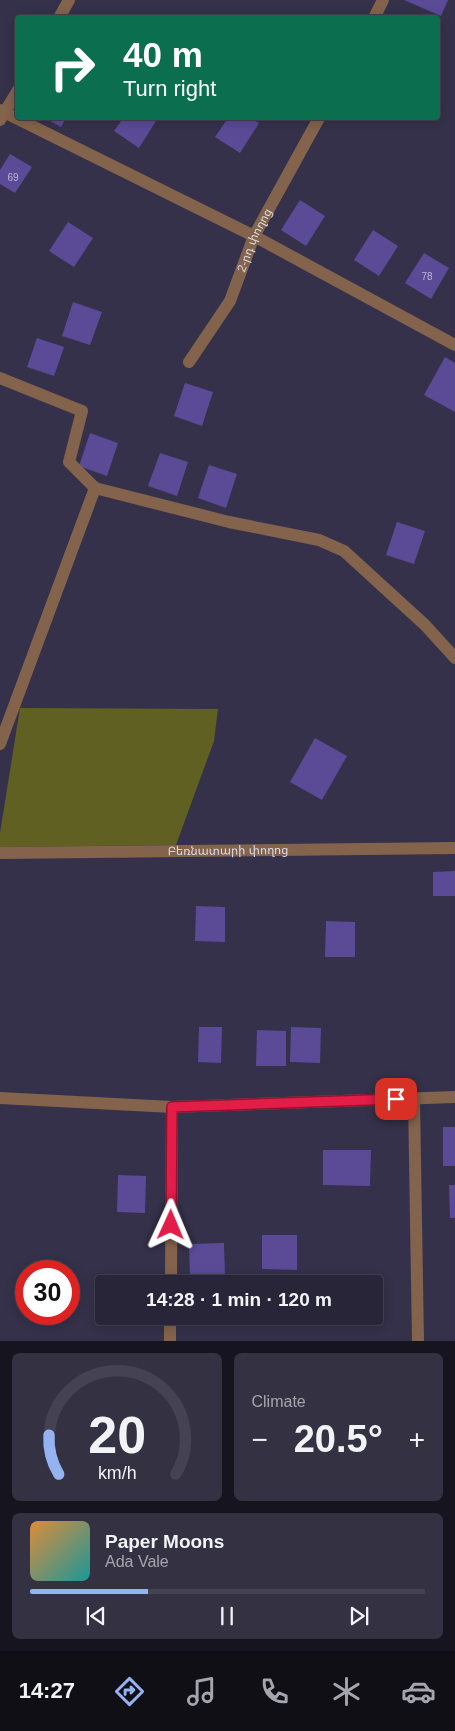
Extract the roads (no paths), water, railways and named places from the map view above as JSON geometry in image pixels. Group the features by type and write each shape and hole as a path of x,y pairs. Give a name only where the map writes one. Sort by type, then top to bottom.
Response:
{"street":[{"path":"61,15 69,0"},
{"path":"376,15 384,0"},
{"path":"15,95 2,115 254,236 455,346"},
{"name":"2-րդ փողոց","path":"190,362 230,301 254,236 318,120"},
{"path":"0,378 82,411 69,462 95,488 230,522 319,540 344,551 425,625 455,658"},
{"path":"0,744 95,488"},
{"name":"Բեռնատարի փողոց","path":"0,853 455,848"},
{"path":"0,1098 172,1107 455,1097"},
{"path":"414,1099 418,1341"},
{"path":"170,1275 172,1107"},
{"path":"170,1325 170,1341"}]}
